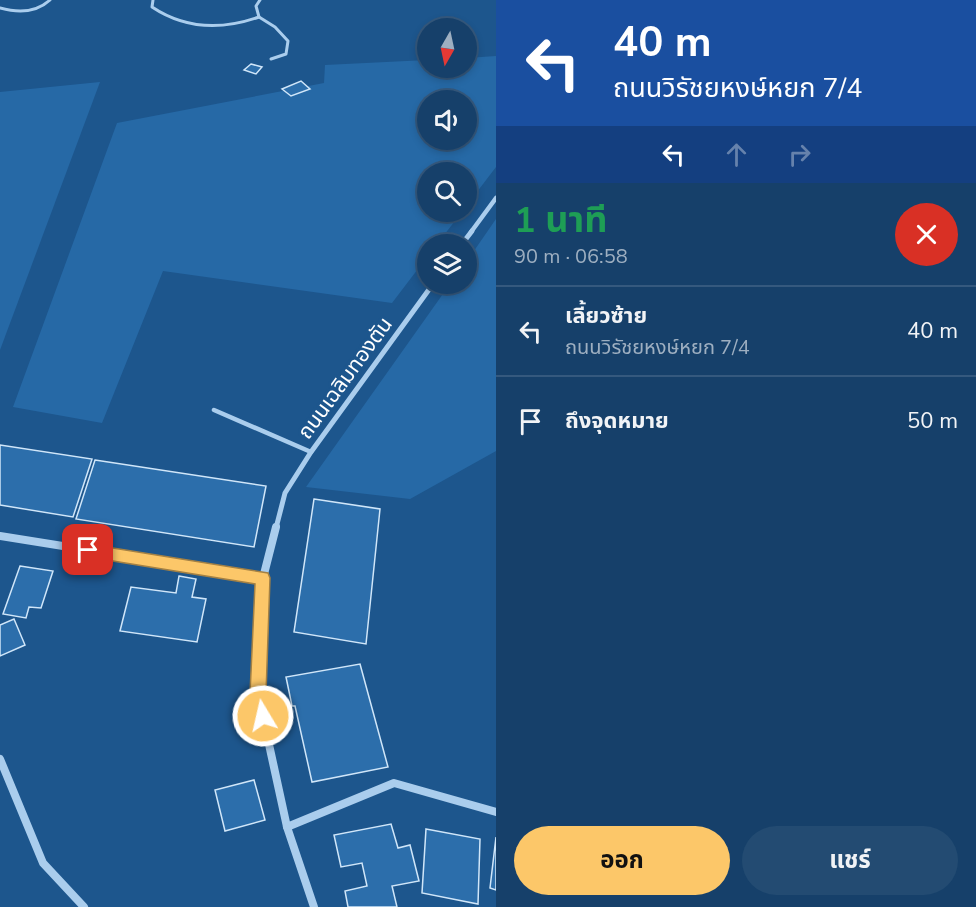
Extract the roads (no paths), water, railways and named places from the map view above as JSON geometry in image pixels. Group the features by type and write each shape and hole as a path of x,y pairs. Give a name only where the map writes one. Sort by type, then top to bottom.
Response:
{"street":[{"path":"469,234 496,198"},
{"name":"ถนนเฉลิมทองตัน","path":"315,907 287,827 258,694 263,578 285,494 311,452 427,294"},
{"path":"0,536 263,578"},
{"path":"0,759 43,862 84,907"},
{"path":"287,827 394,783 496,812"}],"lane":[{"path":"0,8 11,11 29,11 50,0"},
{"path":"153,0 152,7 162,15 210,27 241,24 259,17"},
{"path":"260,0 256,6 259,17 275,27 288,41 286,54 272,59"},
{"path":"214,410 311,452"}]}
